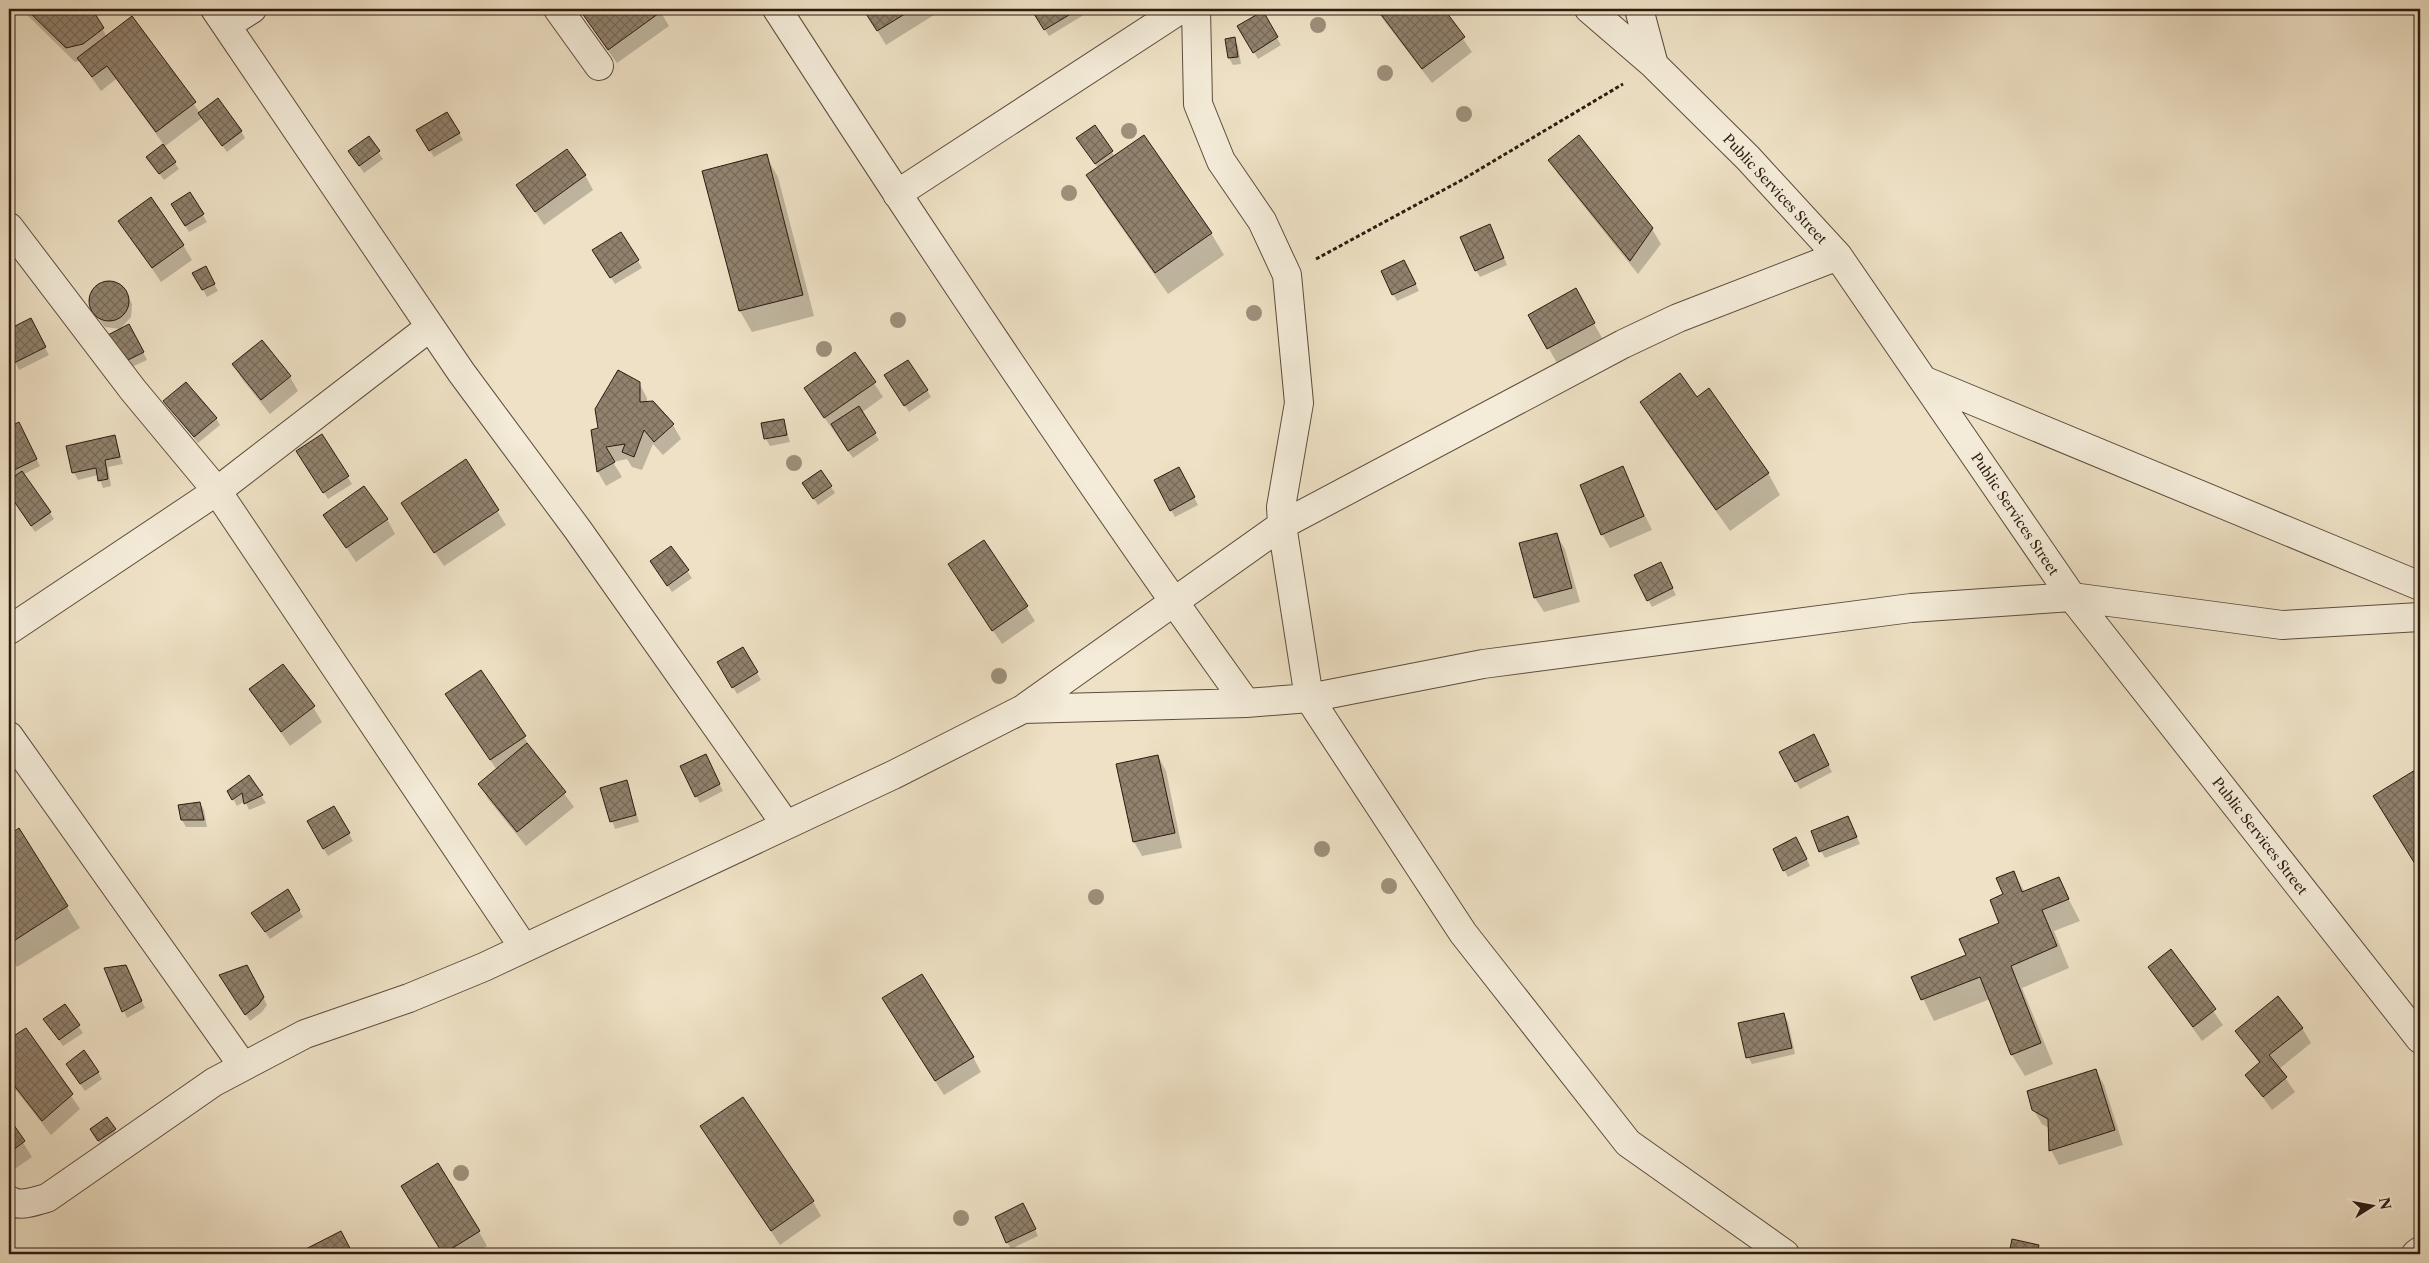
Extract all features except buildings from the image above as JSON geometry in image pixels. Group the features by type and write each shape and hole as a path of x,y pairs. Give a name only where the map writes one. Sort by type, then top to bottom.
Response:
{"street":[{"path":"252,9 221,17 430,327 786,824"},
{"path":"558,9 599,66"},
{"path":"777,9 897,194 1173,601 1246,703"},
{"path":"897,194 1181,9"},
{"path":"1196,9 1198,104 1221,161 1262,221 1287,275 1299,403 1281,508 1309,698 1463,933 1628,1143 1785,1254"},
{"name":"Public Services Street","path":"1589,9 1654,66 1748,158 1838,256 2072,598 2420,1039"},
{"path":"1639,9 1654,66"},
{"path":"9,227 133,390 216,492 524,948"},
{"path":"9,1200 14,1204 31,1203 47,1198 214,1082 305,1034 409,998 524,948 1023,709 1282,525 1623,344 1678,318 1838,256"},
{"path":"9,630 216,492 430,327"},
{"path":"1923,380 2420,586"},
{"path":"1023,709 1246,703 1309,698 1483,664 1911,608 2072,598 2282,625 2420,617"},
{"path":"9,736 243,1066"},
{"path":"2416,1254 2420,1251"}],"path":[{"path":"1287,275 1460,181 1654,66"}]}
